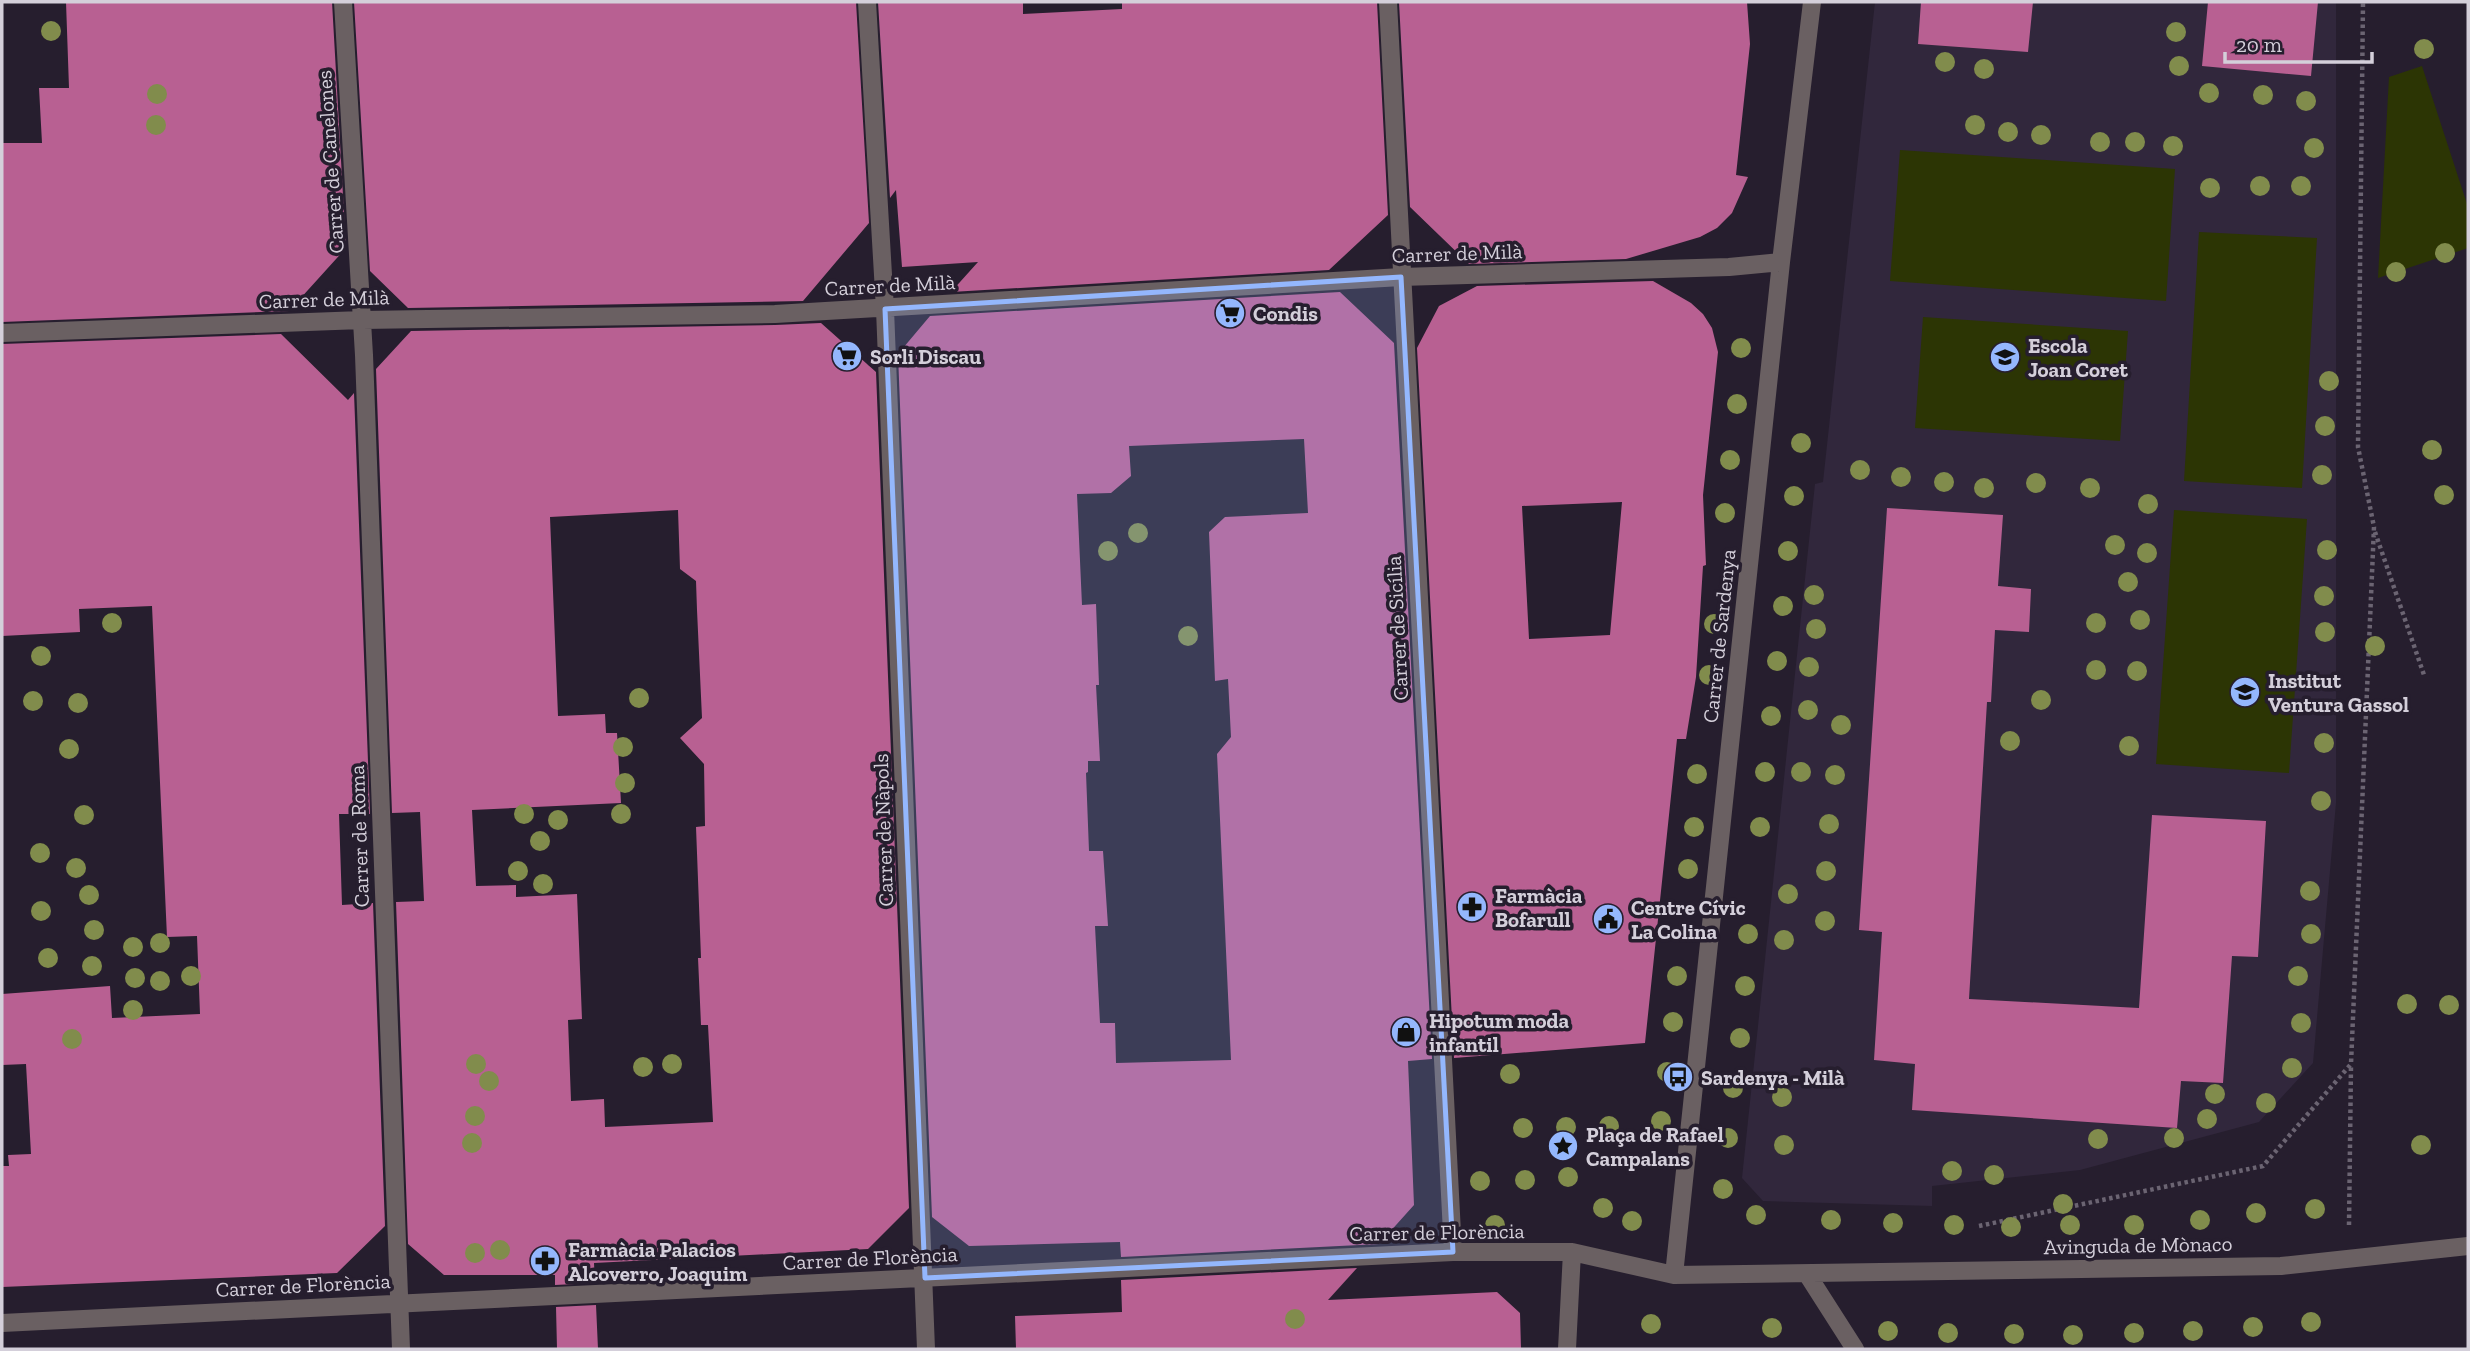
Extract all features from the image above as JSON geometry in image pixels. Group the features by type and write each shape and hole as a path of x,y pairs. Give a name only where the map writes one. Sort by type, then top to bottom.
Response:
{"street":[{"name":"Carrer de Canelones","path":"343,2 362,320"},
{"name":"Carrer de Nàpols","path":"867,2 885,309 926,1349"},
{"name":"Carrer de Sicília","path":"1388,2 1452,1252"},
{"name":"Carrer de Sardenya","path":"1674,1275 1781,262 1812,2"},
{"name":"Carrer de Milà","path":"2,333 362,320 775,314 1401,277 1697,268 1781,262"},
{"name":"Carrer de Roma","path":"362,320 401,1349"},
{"name":"Avinguda de Mònaco","path":"1572,1252 1674,1275 2281,1266 2468,1245"},
{"name":"Carrer de Florència","path":"2,1323 1452,1252 1572,1252"},
{"path":"1567,1349 1572,1252"},
{"path":"1807,1273 1855,1349"}],"path":[{"path":"2363,2 2358,447 2374,527 2424,675"},
{"path":"2349,1258 2351,1065 2374,527"},
{"path":"1979,1226 2263,1166 2351,1065"}],"highlighted area":[{"path":"1401,277 1453,1252 925,1278 885,309"}],"shaded area":[{"path":"1875,2 2336,2 2336,803 2313,1063 2259,1122 2080,1170 1932,1186 1932,1206 1763,1201 1742,1178 1815,484 1823,482"}],"green space":[{"path":"2422,66 2468,207 2468,248 2378,278 2389,77"},
{"path":"1900,150 2175,169 2166,301 1890,281"},
{"path":"2199,232 2317,238 2302,488 2184,481"},
{"path":"1923,317 2128,331 2120,441 1915,428"},
{"path":"2174,510 2307,519 2289,773 2156,764"}],"building":[{"path":"66,2 332,2 346,248 289,311 2,322 2,143 42,143 39,88 69,88"},
{"path":"354,2 856,2 869,223 803,301 408,308 370,271"},
{"path":"878,2 1023,2 1023,14 1122,9 1122,2 1377,2 1388,215 1329,270 951,292 978,262 902,267 896,190 890,198"},
{"path":"1399,2 1747,2 1750,44 1736,175 1748,177 1732,213 1717,228 1700,237 1626,259 1469,264 1410,207"},
{"path":"1921,2 2033,2 2028,52 1918,44"},
{"path":"2208,2 2318,2 2311,76 2202,66"},
{"path":"1653,281 1691,303 1703,314 1712,328 1718,352 1703,495 1706,565 1703,566 1696,677 1686,739 1677,739 1645,1043 1454,1058 1417,348 1439,306 1477,286","holes":["1622,502 1610,635 1529,639 1522,506"]},
{"path":"1340,292 1394,343 1432,1059 1408,1061 1414,1205 1379,1244 1121,1257 1120,1242 969,1246 932,1217 898,354 930,316","holes":["1304,439 1308,513 1225,517 1209,532 1215,681 1228,679 1231,737 1217,754 1231,1060 1116,1063 1115,1023 1100,1023 1095,926 1108,926 1103,851 1089,851 1086,773 1088,761 1100,761 1096,604 1082,605 1077,494 1111,493 1131,476 1129,446"]},
{"path":"821,323 876,372 909,1208 868,1249 594,1263 595,1283 555,1285 555,1275 444,1275 408,1244 396,902 424,901 420,812 392,813 376,369 411,331","holes":["678,510 680,569 696,581 702,718 680,738 704,764 705,826 696,827 701,958 698,958 701,1025 708,1025 713,1122 605,1127 604,1099 571,1101 568,1020 582,1019 577,894 516,897 516,885 476,886 472,810 621,803 617,733 606,733 605,714 558,716 550,517"]},
{"path":"281,334 348,400 354,393 370,814 339,814 342,905 373,903 385,1226 337,1273 2,1287 2,1166 9,1166 8,1155 31,1154 26,1064 2,1065 2,994 110,986 112,1018 200,1014 197,936 167,937 152,606 79,609 80,632 2,636 2,344"},
{"path":"1887,508 2003,515 1998,586 2031,589 2029,632 1995,630 1991,702 1987,702 1969,999 2139,1008 2152,815 2266,821 2258,957 2232,956 2223,1083 2181,1081 2177,1128 1912,1110 1915,1064 1874,1060 1882,932 1859,930"},
{"path":"1357,1268 1328,1300 1497,1292 1520,1313 1521,1349 1016,1349 1015,1316 1122,1312 1121,1280"},
{"path":"596,1305 598,1349 557,1349 556,1307"}],"place":[{"name":"Condis","path":"1230,313"},
{"name":"Sorli Discau","path":"847,356"},
{"name":"Escola Joan Coret","path":"2005,357"},
{"name":"Institut Ventura Gassol","path":"2245,692"},
{"name":"Farmàcia Bofarull","path":"1472,907"},
{"name":"Centre Cívic La Colina","path":"1608,919"},
{"name":"Hipotum moda infantil","path":"1406,1032"},
{"name":"Sardenya - Milà","path":"1678,1077"},
{"name":"Plaça de Rafael Campalans","path":"1563,1146"},
{"name":"Farmàcia Palacios Alcoverro, Joaquim","path":"545,1261"}]}
